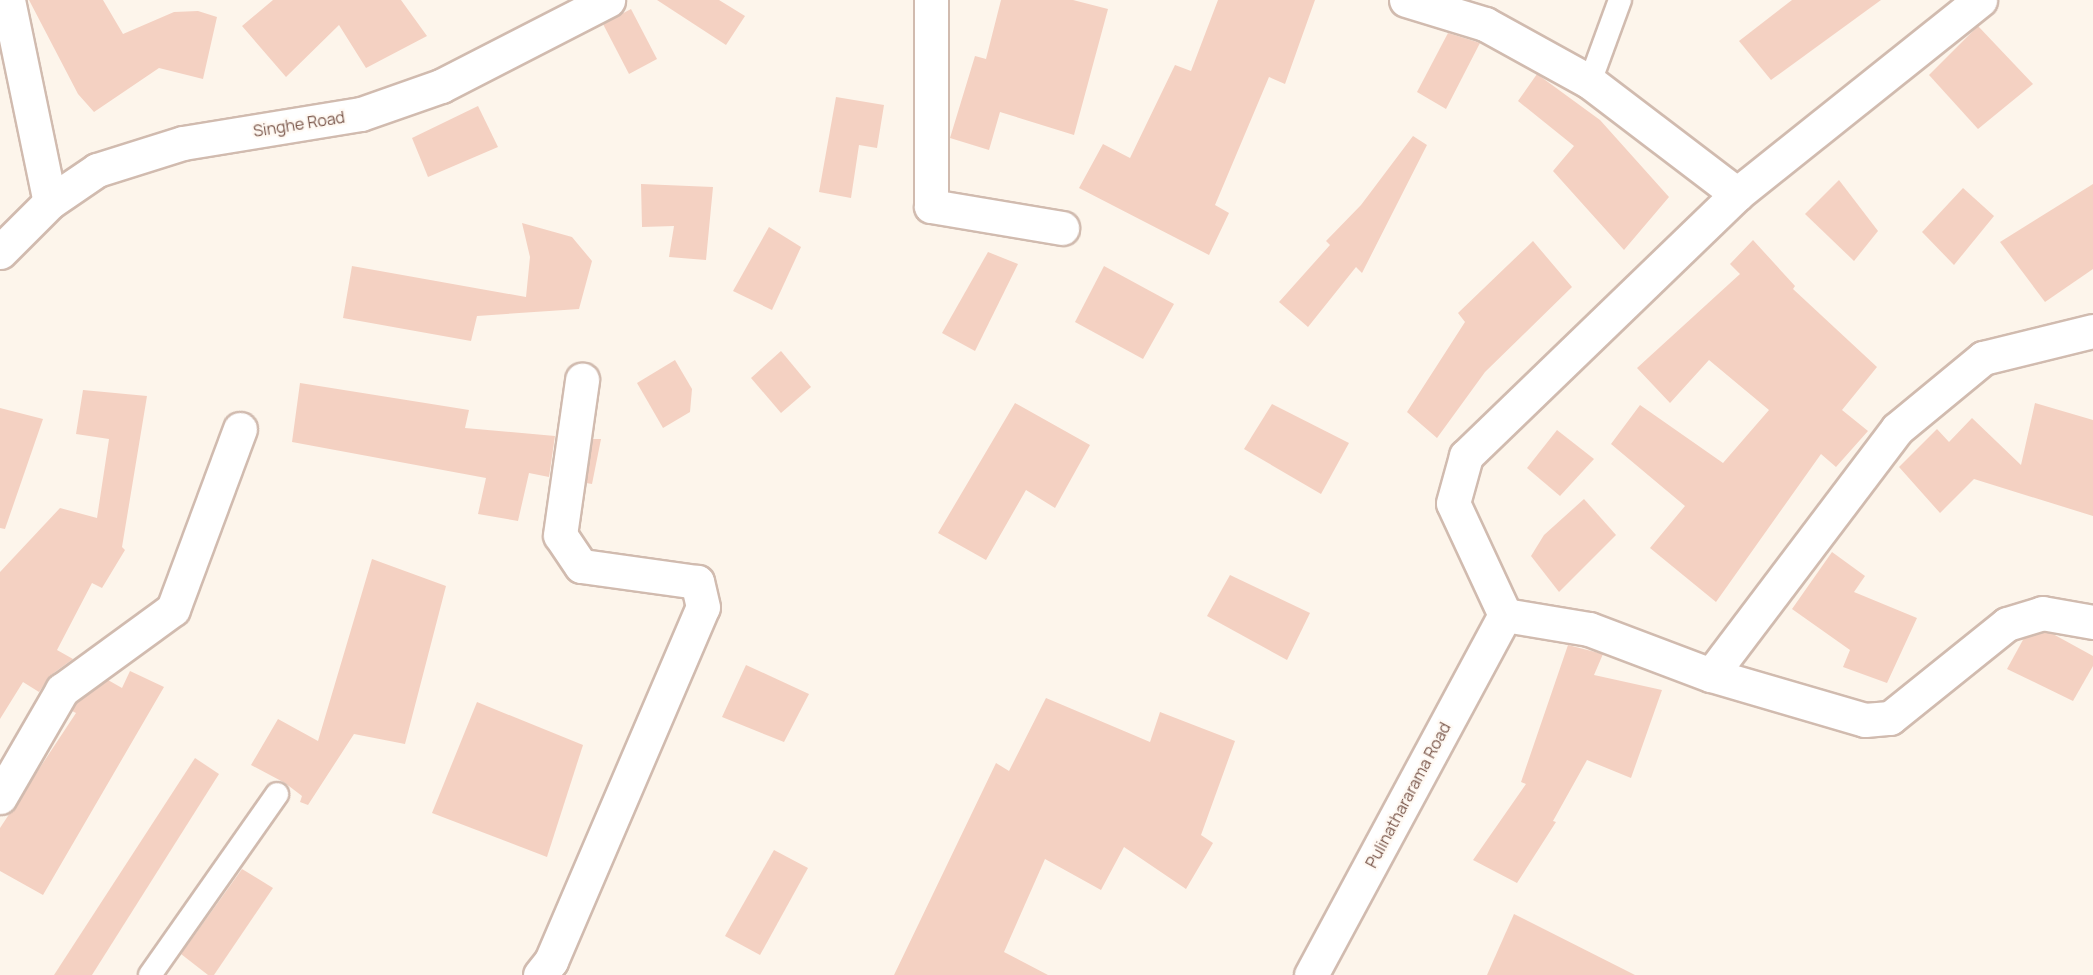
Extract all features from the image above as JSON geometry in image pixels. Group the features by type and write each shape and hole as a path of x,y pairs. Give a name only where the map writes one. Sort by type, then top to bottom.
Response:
{"street":[{"path":"8,0 50,202"},
{"name":"Singhe Road","path":"0,252 50,202 97,170 183,143 361,114 441,86 608,0"},
{"path":"931,0 932,206 1062,228"},
{"path":"1406,0 1485,24 1590,82 1737,194"},
{"path":"1980,0 1737,194 1466,456 1452,503 1505,615 1589,629 1712,675 1865,720 1890,718 2007,624 2042,613 2093,622"},
{"path":"1712,675 1897,429 1983,358 2093,331"},
{"path":"540,975 551,961 703,607 698,582 581,566 560,536 582,380"},
{"path":"0,797 62,690 173,609 240,429"},
{"name":"Pulinathararama Road","path":"1311,975 1505,615"}],"lane":[{"path":"1590,82 1620,0"},
{"path":"150,975 277,795"}],"building":[{"path":"29,0 103,0 123,34 174,12 198,11 217,17 203,79 159,68 94,112 78,94"},
{"path":"273,0 401,0 427,36 366,68 339,25 286,77 242,26"},
{"path":"657,0 719,0 745,16 726,45"},
{"path":"1001,0 1073,0 1108,9 1074,135 1000,112 989,150 950,138 975,56 986,59"},
{"path":"1218,0 1315,0 1285,84 1269,77 1215,205 1229,213 1209,255 1079,188 1103,144 1130,158 1175,65 1191,71"},
{"path":"1792,0 1881,0 1771,80 1739,41"},
{"path":"631,9 657,59 629,74 603,24"},
{"path":"1978,26 2033,84 1978,129 1929,75"},
{"path":"1448,33 1480,43 1446,109 1417,92"},
{"path":"1537,74 1600,120 1669,197 1624,250 1553,171 1574,146 1518,101"},
{"path":"836,97 884,105 877,148 859,145 851,198 819,192"},
{"path":"478,106 498,147 428,177 412,138"},
{"path":"1413,136 1427,145 1362,273 1356,267 1308,327 1279,302 1330,245 1326,241 1361,205"},
{"path":"1839,180 1878,231 1854,261 1805,214"},
{"path":"641,184 713,187 706,260 669,257 674,226 642,227"},
{"path":"2093,184 2093,269 2045,302 2000,242"},
{"path":"1963,188 1994,216 1954,265 1922,232"},
{"path":"522,223 572,237 592,261 579,309 477,316 471,341 343,318 352,266 526,297 530,257"},
{"path":"769,227 801,247 772,310 733,291"},
{"path":"1753,240 1795,286 1793,289 1877,367 1842,410 1868,431 1836,467 1821,454 1716,602 1650,548 1685,506 1611,444 1640,405 1723,463 1769,410 1709,360 1670,403 1637,368 1740,274 1730,264"},
{"path":"1533,241 1572,287 1485,372 1437,438 1407,412 1465,322 1458,313"},
{"path":"988,252 1018,264 975,351 942,333"},
{"path":"1104,266 1174,304 1143,359 1075,322"},
{"path":"781,351 811,387 781,413 751,378"},
{"path":"675,360 692,389 690,412 663,428 637,383"},
{"path":"300,383 469,410 465,428 555,436 549,477 529,473 518,521 478,514 486,478 292,442"},
{"path":"83,390 147,396 122,547 125,550 102,588 92,583 57,650 73,659 51,675 39,692 23,682 0,719 0,572 60,508 97,518 109,439 76,434"},
{"path":"1015,403 1090,445 1055,508 1026,490 986,560 938,533"},
{"path":"2035,403 2093,420 2093,516 1974,479 1940,513 1899,467 1937,429 1949,442 1972,418 2021,465"},
{"path":"1272,404 1349,443 1321,494 1244,449"},
{"path":"0,408 43,419 5,529 0,528"},
{"path":"1557,430 1594,459 1560,496 1527,468"},
{"path":"593,439 601,439 592,484 586,483"},
{"path":"1584,499 1616,535 1559,592 1531,556 1544,535"},
{"path":"1832,552 1865,576 1854,592 1917,618 1887,683 1843,667 1850,650 1792,609"},
{"path":"372,559 446,586 405,744 354,734 308,805 300,802 302,796 285,783 251,765 278,719 318,741"},
{"path":"1230,575 1310,613 1287,660 1207,616"},
{"path":"2043,632 2053,634 2093,656 2093,666 2073,701 2007,669 2024,638"},
{"path":"1568,645 1603,654 1594,675 1662,690 1631,778 1587,760 1553,821 1556,822 1517,883 1473,860 1526,784 1521,782"},
{"path":"746,665 809,694 784,742 722,717"},
{"path":"130,671 164,687 43,895 0,871 0,828 76,713 72,711 76,703 108,680 122,688"},
{"path":"1046,698 1150,742 1160,712 1235,741 1201,835 1213,843 1186,889 1124,847 1101,890 1045,859 1004,952 1048,975 894,975 996,763 1009,771"},
{"path":"477,702 583,745 547,857 432,813"},
{"path":"195,758 219,774 92,975 54,975"},
{"path":"774,850 808,868 760,955 725,936"},
{"path":"242,869 273,888 214,975 208,975 181,954"},
{"path":"1514,914 1635,975 1487,975"}]}
